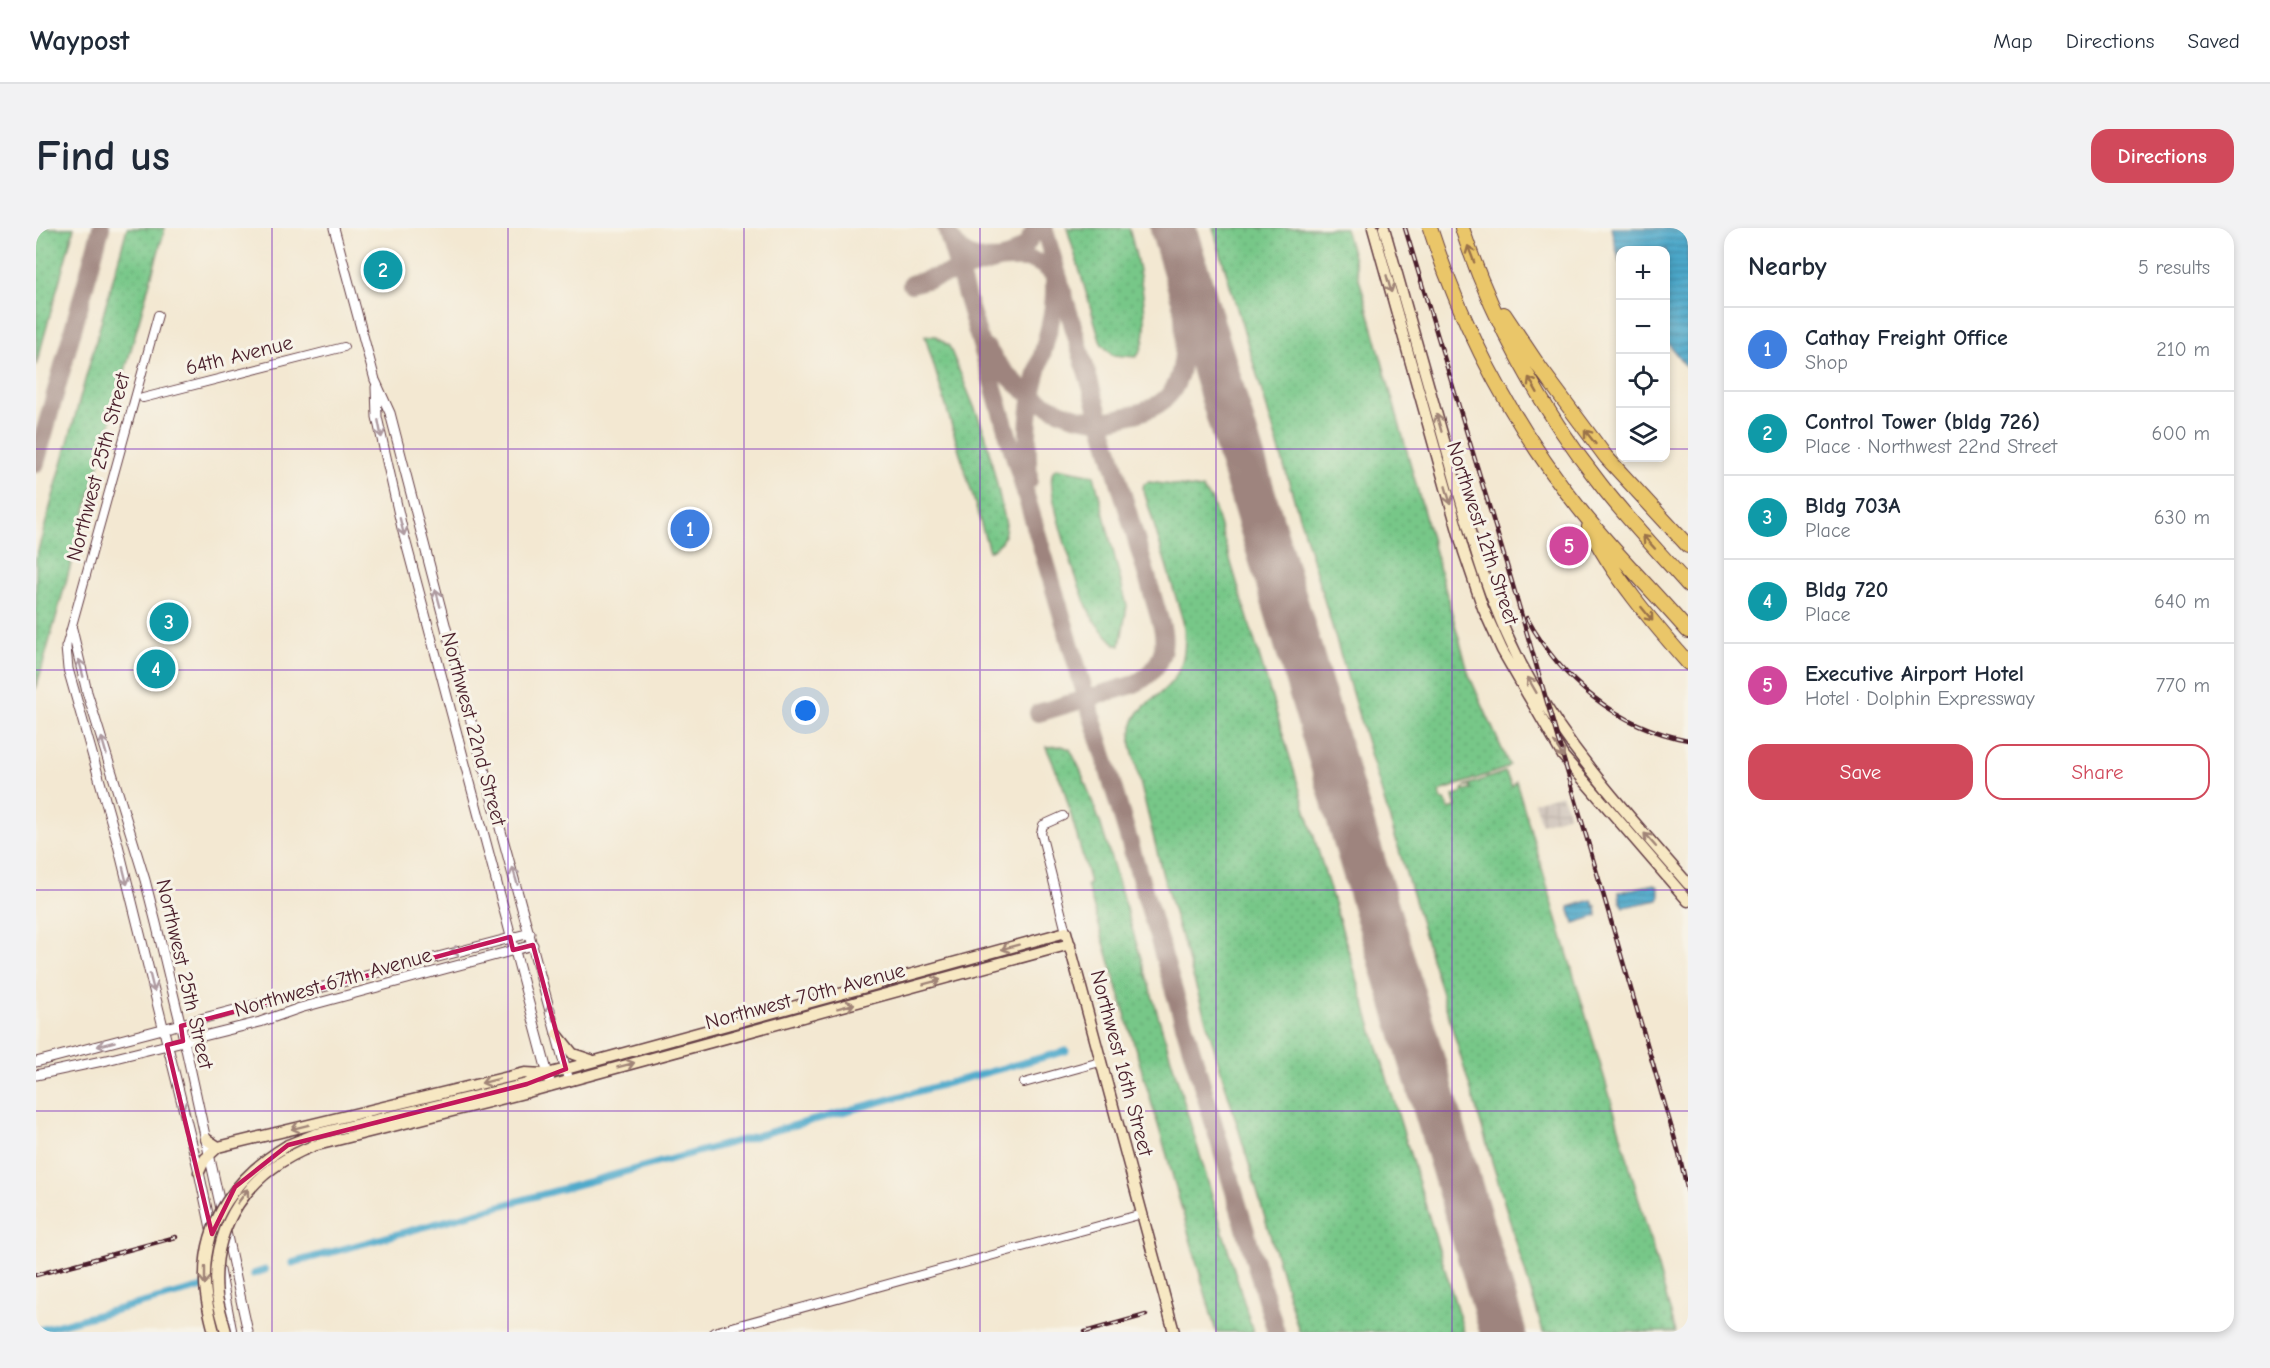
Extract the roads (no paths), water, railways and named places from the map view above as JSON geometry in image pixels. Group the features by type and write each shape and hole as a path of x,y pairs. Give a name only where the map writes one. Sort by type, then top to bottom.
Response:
{"highway":[{"path":"1430,228 1459,306 1497,383 1525,430 1581,512 1688,631"},
{"path":"1462,228 1481,279 1514,350 1563,432 1612,500 1688,585"},
{"path":"1481,279 1540,368 1600,449 1621,475 1688,546"},
{"path":"1581,512 1598,546 1639,604 1688,663"}],"main road":[{"name":"Northwest 12th Street","path":"1373,228 1464,552 1483,608 1502,650 1563,756 1688,902"},
{"name":"Northwest 12th Street","path":"1384,228 1477,556 1493,604 1508,638 1528,678 1560,730 1588,767 1688,884"},
{"name":"Northwest 16th Street","path":"1066,932 1174,1332"},
{"name":"Northwest 70th Avenue","path":"548,1074 1066,932"},
{"name":"Northwest 70th Avenue","path":"226,1332 218,1298 216,1276 219,1249 229,1220 253,1184 290,1155 313,1146 569,1081 1070,944"},
{"path":"557,1034 573,1054 595,1061"},
{"path":"199,1172 213,1151 525,1073 548,1074"},
{"path":"214,1332 205,1282 209,1243 216,1223 236,1187 251,1170 288,1145 316,1134 527,1084 548,1074"},
{"path":"206,1139 213,1151"}],"street":[{"name":"Northwest 22nd Street","path":"334,228 375,380 390,413 569,1081"},
{"name":"Northwest 25th Street","path":"158,315 66,647 68,669 120,856 199,1172 232,1332"},
{"name":"64th Avenue","path":"143,398 344,347"},
{"name":"Northwest 22nd Street","path":"375,380 377,417 389,478 550,1086"},
{"name":"Northwest 25th Street","path":"72,629 73,642 87,692 145,880 206,1139"},
{"name":"Northwest 16th Street","path":"1063,816 1044,825 1041,833 1066,932"},
{"name":"Northwest 67th Avenue","path":"36,1062 181,1026 350,978 530,933"},
{"name":"Northwest 67th Avenue","path":"36,1076 183,1041 533,945"},
{"path":"1024,1083 1100,1062"},
{"path":"213,1151 231,1258 248,1332"},
{"path":"714,1332 1142,1214"},
{"path":"218,1261 231,1258"}],"water":[{"path":"1611,228 1688,228 1688,369 1670,346 1670,246 1616,246 1616,248"},
{"path":"1654,884 1658,887 1660,896 1658,900 1624,907 1620,901 1619,892"},
{"path":"1592,900 1596,906 1597,916 1574,923 1569,907"}],"waterway":[{"path":"292,1263 1066,1051"},
{"path":"253,1274 265,1270"},
{"path":"36,1331 207,1286"}],"railway":[{"path":"1405,228 1511,579 1678,1150 1688,1192"},
{"path":"1527,618 1557,661 1594,697 1615,712 1638,724 1662,734 1688,740"},
{"path":"36,1275 176,1237"},
{"path":"1085,1332 1146,1315"}],"place":[{"name":"Control Tower (bldg 726)","path":"383,270"},
{"name":"Cathay Freight Office","path":"690,529"},
{"name":"Executive Airport Hotel","path":"1569,546"},
{"name":"Bldg 703A","path":"169,622"},
{"name":"Bldg 720","path":"156,669"}]}
